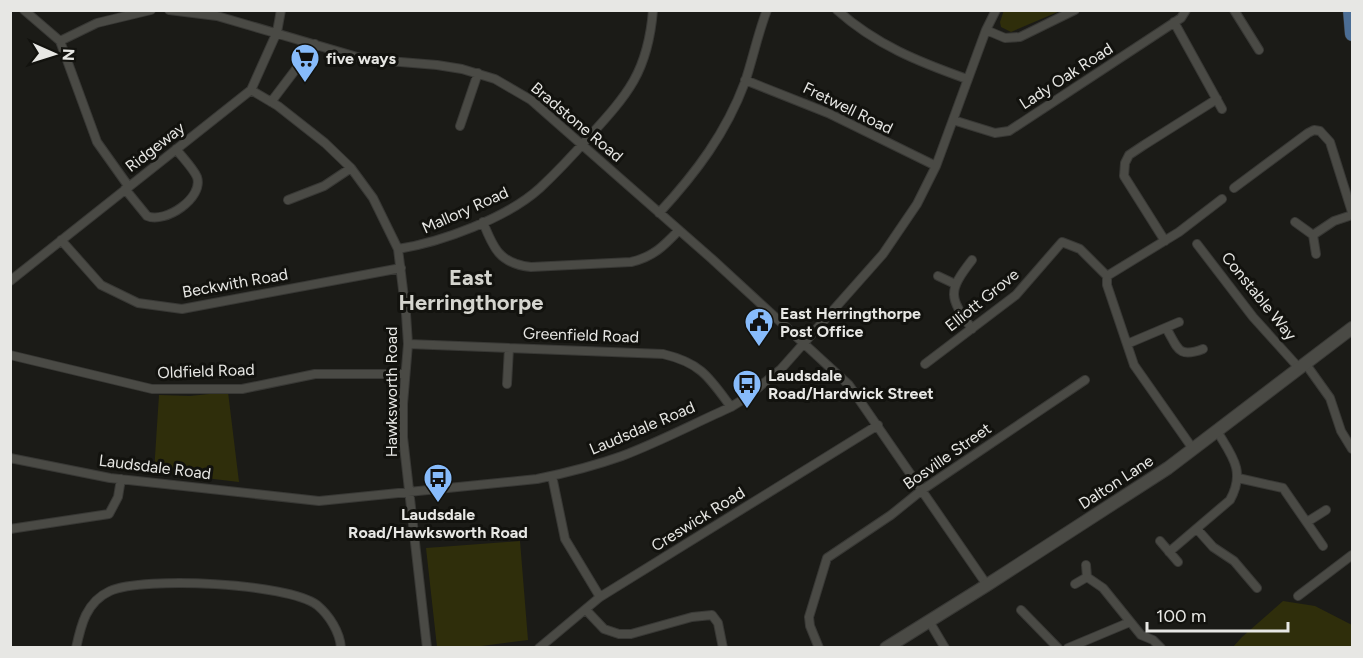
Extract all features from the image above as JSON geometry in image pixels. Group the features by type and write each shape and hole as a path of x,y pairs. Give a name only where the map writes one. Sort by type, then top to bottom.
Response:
{"main road":[{"path":"1350,11 1353,34"}],"street":[{"path":"24,10 60,41 97,142 127,188 147,216 151,218 165,216 182,208 197,188 197,177 176,149"},
{"path":"60,41 98,23 152,10"},
{"name":"Bradstone Road","path":"169,10 217,16 364,59 437,64 478,73 516,90 531,100 804,342 849,385 987,585"},
{"name":"Ridgeway","path":"10,281 251,90 277,32 281,10"},
{"name":"Mallory Road","path":"398,249 427,244 483,222 525,200 540,188 621,102 639,71 651,37 653,10"},
{"path":"659,213 704,162 731,117 746,80 767,10"},
{"path":"837,10 857,29 876,40 923,64 967,79"},
{"name":"Laudsdale Road","path":"10,458 121,479 319,501 552,476 597,465 625,455 731,407 766,382 888,248 917,204 936,166 967,79 996,10"},
{"path":"986,30 1005,38 1020,37 1075,10"},
{"name":"Lady Oak Road","path":"953,120 994,134 1009,131 1181,18 1186,10"},
{"path":"1234,10 1259,50"},
{"path":"1174,22 1222,109"},
{"path":"271,102 315,44"},
{"path":"460,126 478,73"},
{"name":"Fretwell Road","path":"746,80 828,113 936,166"},
{"name":"Hawksworth Road","path":"251,90 326,143 351,168 373,198 398,249 408,344 403,437 427,648"},
{"path":"1165,241 1124,176 1125,163 1129,155 1218,99"},
{"path":"1234,188 1308,133 1320,131 1330,142 1353,213 1334,220 1313,234"},
{"path":"288,200 324,186 351,168"},
{"path":"1193,449 1134,365 1107,285 1107,276 1179,232 1222,198"},
{"path":"483,222 491,242 501,256 518,266 531,267 631,262 644,259 662,248 679,230"},
{"path":"1295,222 1313,234 1316,254"},
{"name":"Beckwith Road","path":"61,240 101,285 138,303 182,309 401,268"},
{"name":"Elliott Grove","path":"925,364 1016,295 1062,243 1080,249 1107,276"},
{"name":"Constable Way","path":"1197,244 1253,317 1302,365 1330,398 1341,430 1353,449"},
{"path":"972,260 955,284 953,291 954,302 972,329"},
{"path":"938,276 955,284"},
{"path":"1127,344 1179,322"},
{"path":"1166,328 1180,351 1185,354 1203,349"},
{"name":"Dalton Lane","path":"886,648 1168,468 1353,328"},
{"name":"Greenfield Road","path":"408,344 639,352 678,357 703,371 731,407"},
{"path":"507,384 509,348"},
{"name":"Oldfield Road","path":"10,355 152,389 242,388 315,374 405,374"},
{"name":"Bosville Street","path":"819,648 810,626 809,617 827,558 891,515 922,490 1085,380"},
{"name":"Creswick Road","path":"539,648 600,597 878,425"},
{"path":"1169,552 1230,500 1235,490 1238,478 1235,460 1217,431"},
{"path":"552,476 565,538 600,597"},
{"path":"1238,478 1280,486 1286,491 1323,546"},
{"path":"10,529 109,514 118,496 121,479"},
{"path":"1307,522 1326,510"},
{"path":"1197,529 1213,547 1234,561 1257,588"},
{"path":"1160,542 1178,562"},
{"path":"1298,596 1353,555"},
{"path":"1086,565 1087,577"},
{"path":"1075,584 1087,577"},
{"path":"1087,577 1103,588 1144,637 1153,640 1161,648"},
{"path":"76,648 81,622 93,603 109,591 133,585 161,584 220,585 271,590 297,596 316,605 331,620 341,640 341,648"},
{"path":"586,610 604,629 619,634 632,634 692,617 712,615 718,623 723,648"},
{"path":"1021,610 1059,648"},
{"path":"929,621 945,648"},
{"path":"1068,648 1130,622"}],"shaded area":[{"path":"1004,10 1060,11 1011,32 1001,27 1000,22"},
{"path":"228,392 239,482 154,472 159,395 190,396"},
{"path":"520,541 528,640 474,647 437,647 426,548"},
{"path":"1283,601 1315,606 1352,625 1352,647 1233,647"}],"place":[{"name":"five ways","path":"305,84"},
{"name":"East Herringthorpe Post Office","path":"759,348"},
{"name":"Laudsdale Road/Hardwick Street","path":"747,410"},
{"name":"Laudsdale Road/Hawksworth Road","path":"438,504"}],"district":[{"name":"East Herringthorpe","path":"471,290"}]}
